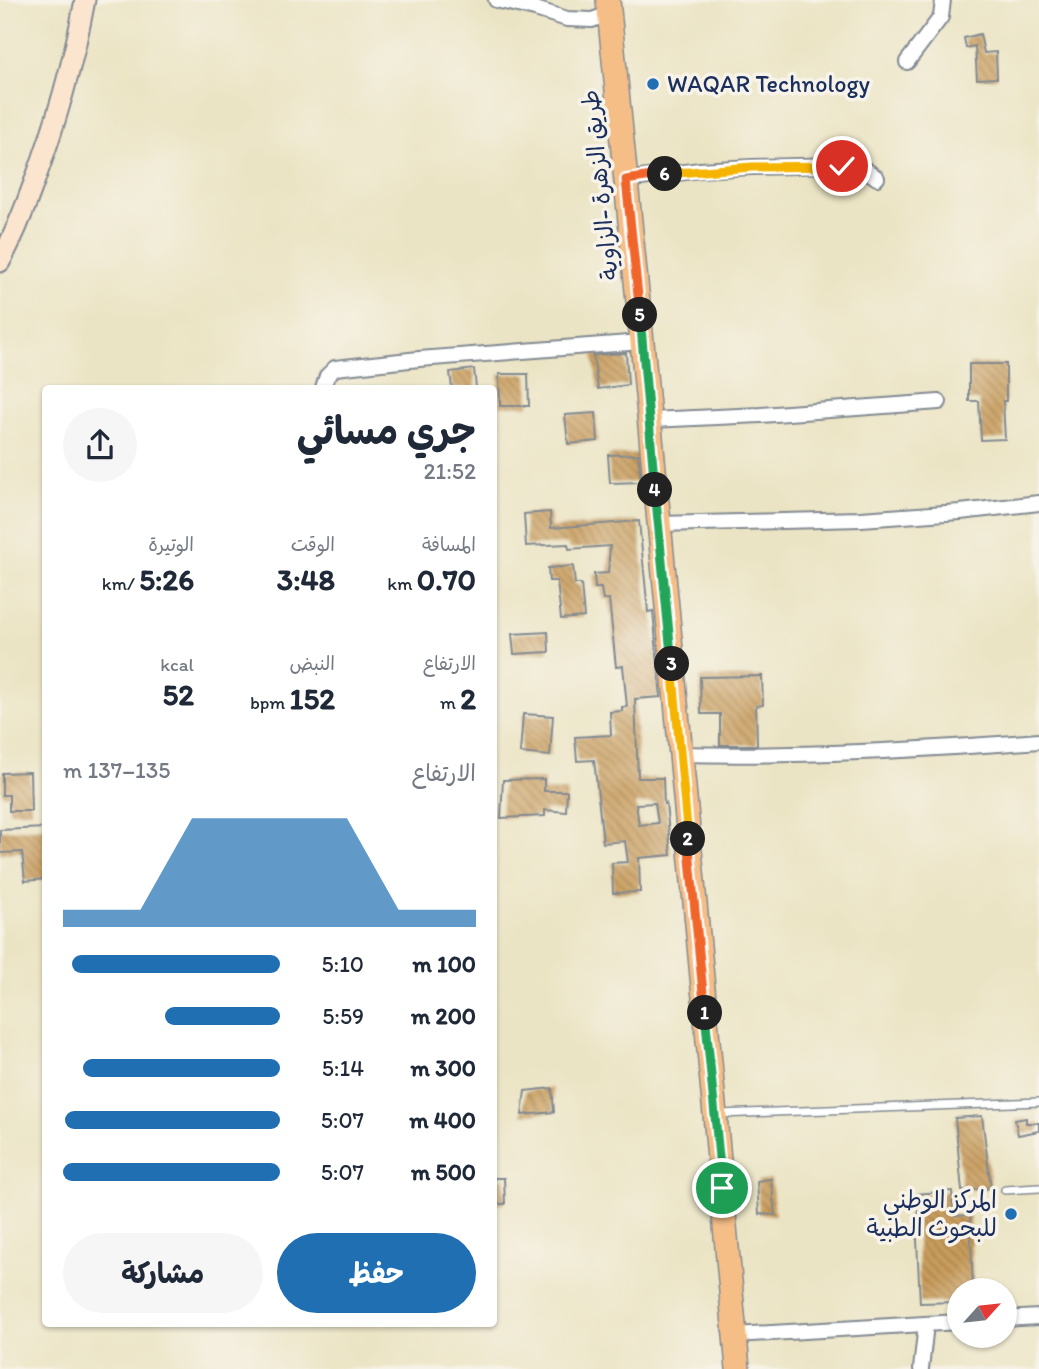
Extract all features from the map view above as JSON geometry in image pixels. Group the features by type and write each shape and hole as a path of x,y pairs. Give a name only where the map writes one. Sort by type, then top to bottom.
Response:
{"main road":[{"path":"0,262 15,233 46,150 74,51 85,0"},
{"name":"طريق الزهرة -الزاوية","path":"609,7 738,1369"}],"street":[{"path":"496,0 567,19 592,20 609,7"},
{"path":"907,62 942,17 943,0"},
{"path":"626,180 685,171 842,166 858,167 877,178"},
{"path":"324,385 327,376 335,368 642,342"},
{"path":"650,420 939,402"},
{"path":"658,524 861,519 1039,503"},
{"path":"680,754 830,753 1039,741"},
{"path":"1017,1318 1039,1317"},
{"path":"735,1335 947,1323"},
{"path":"921,1369 926,1324"}],"lane":[{"path":"715,1115 1039,1102"},
{"path":"1005,1190 1039,1188"}],"building":[{"path":"980,34 984,53 996,52 997,78 977,79 975,46 966,48 964,38"},
{"path":"626,353 628,385 598,389 593,355"},
{"path":"969,364 1006,364 1006,401 1003,401 1005,439 981,440 979,401 969,401"},
{"path":"474,369 476,385 452,385 450,372"},
{"path":"499,374 528,374 529,406 500,406"},
{"path":"596,413 598,441 568,444 565,415"},
{"path":"638,454 641,482 610,483 608,455"},
{"path":"550,512 551,528 639,521 648,612 653,611 661,697 635,699 638,778 663,778 671,855 639,858 640,892 613,893 612,863 628,862 625,841 603,843 594,760 577,761 575,737 611,735 610,712 622,711 622,707 627,707 623,666 616,667 609,599 603,600 601,588 595,588 594,574 608,573 610,546 569,549 568,544 526,546 524,514","holes":["655,803 658,823 639,825 636,804"]},
{"path":"573,566 575,584 581,584 584,617 561,619 557,581 549,581 548,568"},
{"path":"548,632 549,652 514,654 512,634"},
{"path":"762,676 763,705 756,706 757,745 720,745 720,714 701,714 700,677"},
{"path":"523,714 553,716 550,756 520,753"},
{"path":"30,772 31,811 9,811 9,795 2,795 2,773"},
{"path":"544,779 544,791 567,791 566,812 545,810 545,816 501,818 503,780"},
{"path":"42,828 42,879 25,881 22,852 0,853 0,830"},
{"path":"552,1088 554,1112 522,1115 525,1091"},
{"path":"982,1116 991,1188 962,1191 955,1118"},
{"path":"1026,1118 1026,1123 1039,1123 1039,1131 1018,1135 1015,1120"},
{"path":"497,1178 504,1178 505,1204 497,1204"},
{"path":"771,1179 775,1215 759,1214 757,1181"},
{"path":"952,1191 954,1216 970,1215 973,1278 947,1278 947,1302 920,1303 916,1194"}],"place":[{"name":"WAQAR Technology","path":"653,84"},
{"name":"المركز الوطني للبحوث الطبية","path":"1011,1214"}],"route":[{"path":"722,1188 626,180 700,170 842,166"}]}
